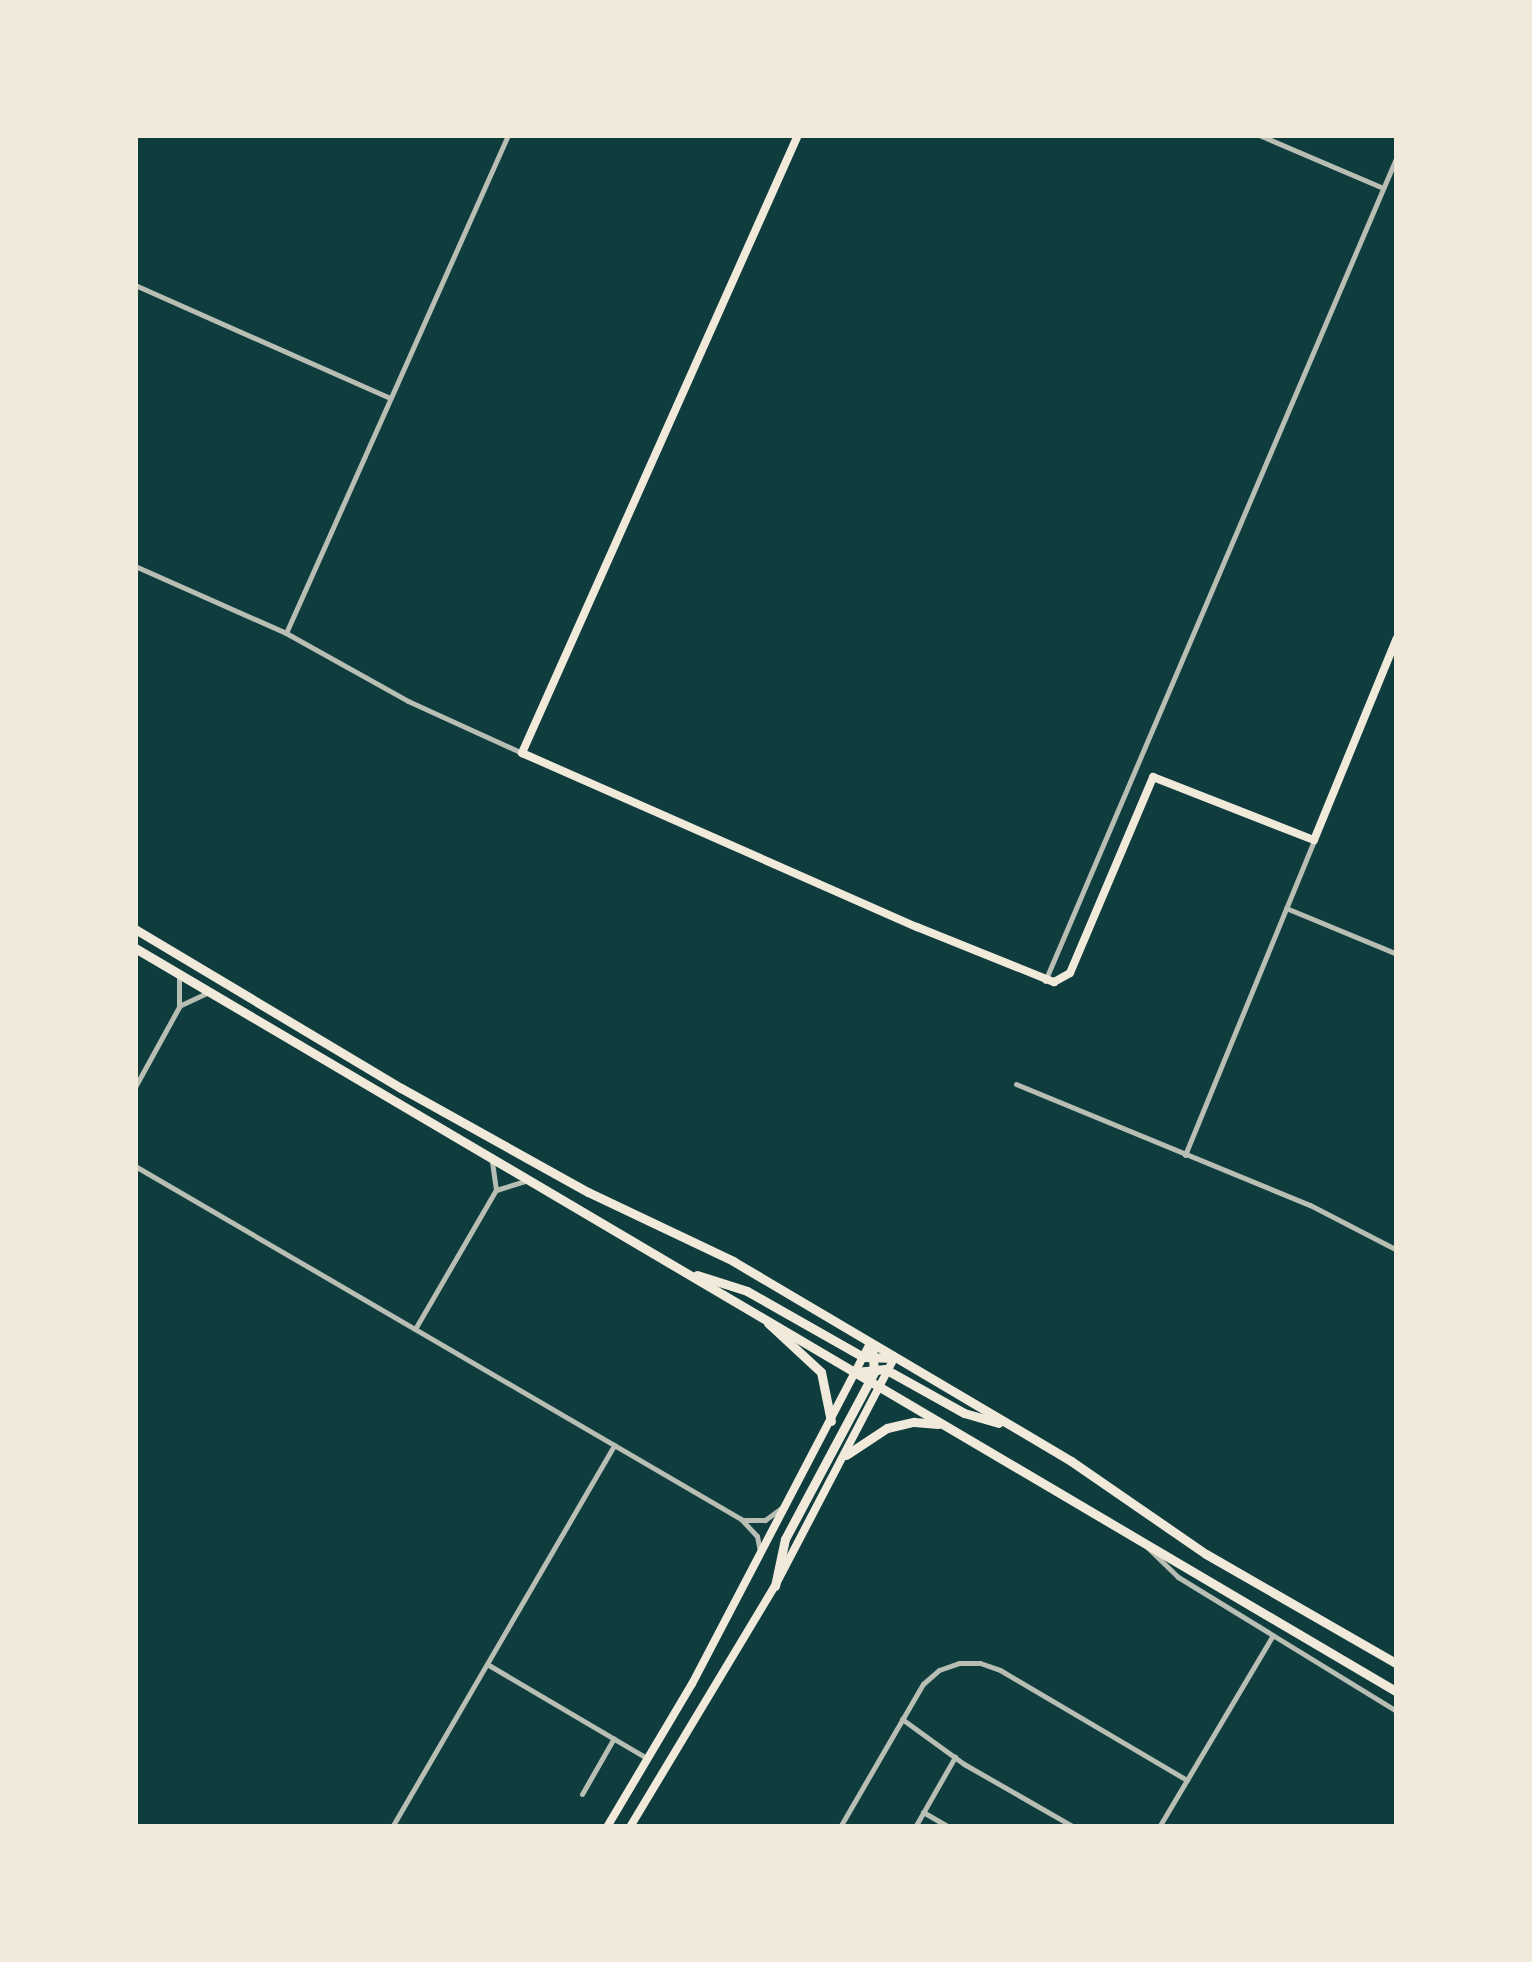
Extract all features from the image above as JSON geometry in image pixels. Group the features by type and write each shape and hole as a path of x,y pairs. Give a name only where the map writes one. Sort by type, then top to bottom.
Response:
{"main road":[{"path":"798,135 522,752 1045,981 1058,981 1070,973 1151,778 1314,840 1397,638"},
{"path":"135,928 401,1088 588,1192 715,1251 870,1344 880,1363 881,1387 775,1586 630,1827"},
{"path":"135,948 1397,1692"},
{"path":"688,1274 747,1291 964,1414 1004,1424"},
{"path":"766,1320 775,1334 821,1372 831,1421"},
{"path":"607,1827 648,1758 870,1344"},
{"path":"856,1372 894,1358 1097,1478 1206,1554 1397,1664"},
{"path":"775,1586 785,1539 880,1363"},
{"path":"846,1455 888,1428 914,1422 945,1426"}],"street":[{"path":"286,633 508,135"},
{"path":"1259,135 1384,188"},
{"path":"1045,981 1397,156"},
{"path":"135,285 390,398"},
{"path":"135,566 286,633 408,701 522,752"},
{"path":"1186,1156 1314,840"},
{"path":"1286,908 1397,954"},
{"path":"135,1087 179,1007 182,990 178,972"},
{"path":"179,1007 212,992"},
{"path":"1016,1084 1310,1206 1397,1250"},
{"path":"414,1329 496,1190 492,1160"},
{"path":"135,1166 741,1519 757,1536 760,1550"},
{"path":"496,1190 528,1181"},
{"path":"392,1827 614,1445"},
{"path":"741,1519 765,1520 784,1506"},
{"path":"1144,1543 1171,1572 1397,1711"},
{"path":"1159,1827 1273,1635"},
{"path":"840,1827 930,1676 959,1663 980,1663 1000,1670 1187,1780"},
{"path":"487,1664 648,1758"},
{"path":"902,1719 955,1757 1074,1827"},
{"path":"582,1794 614,1738"},
{"path":"915,1827 955,1757"},
{"path":"924,1812 950,1827"}]}
